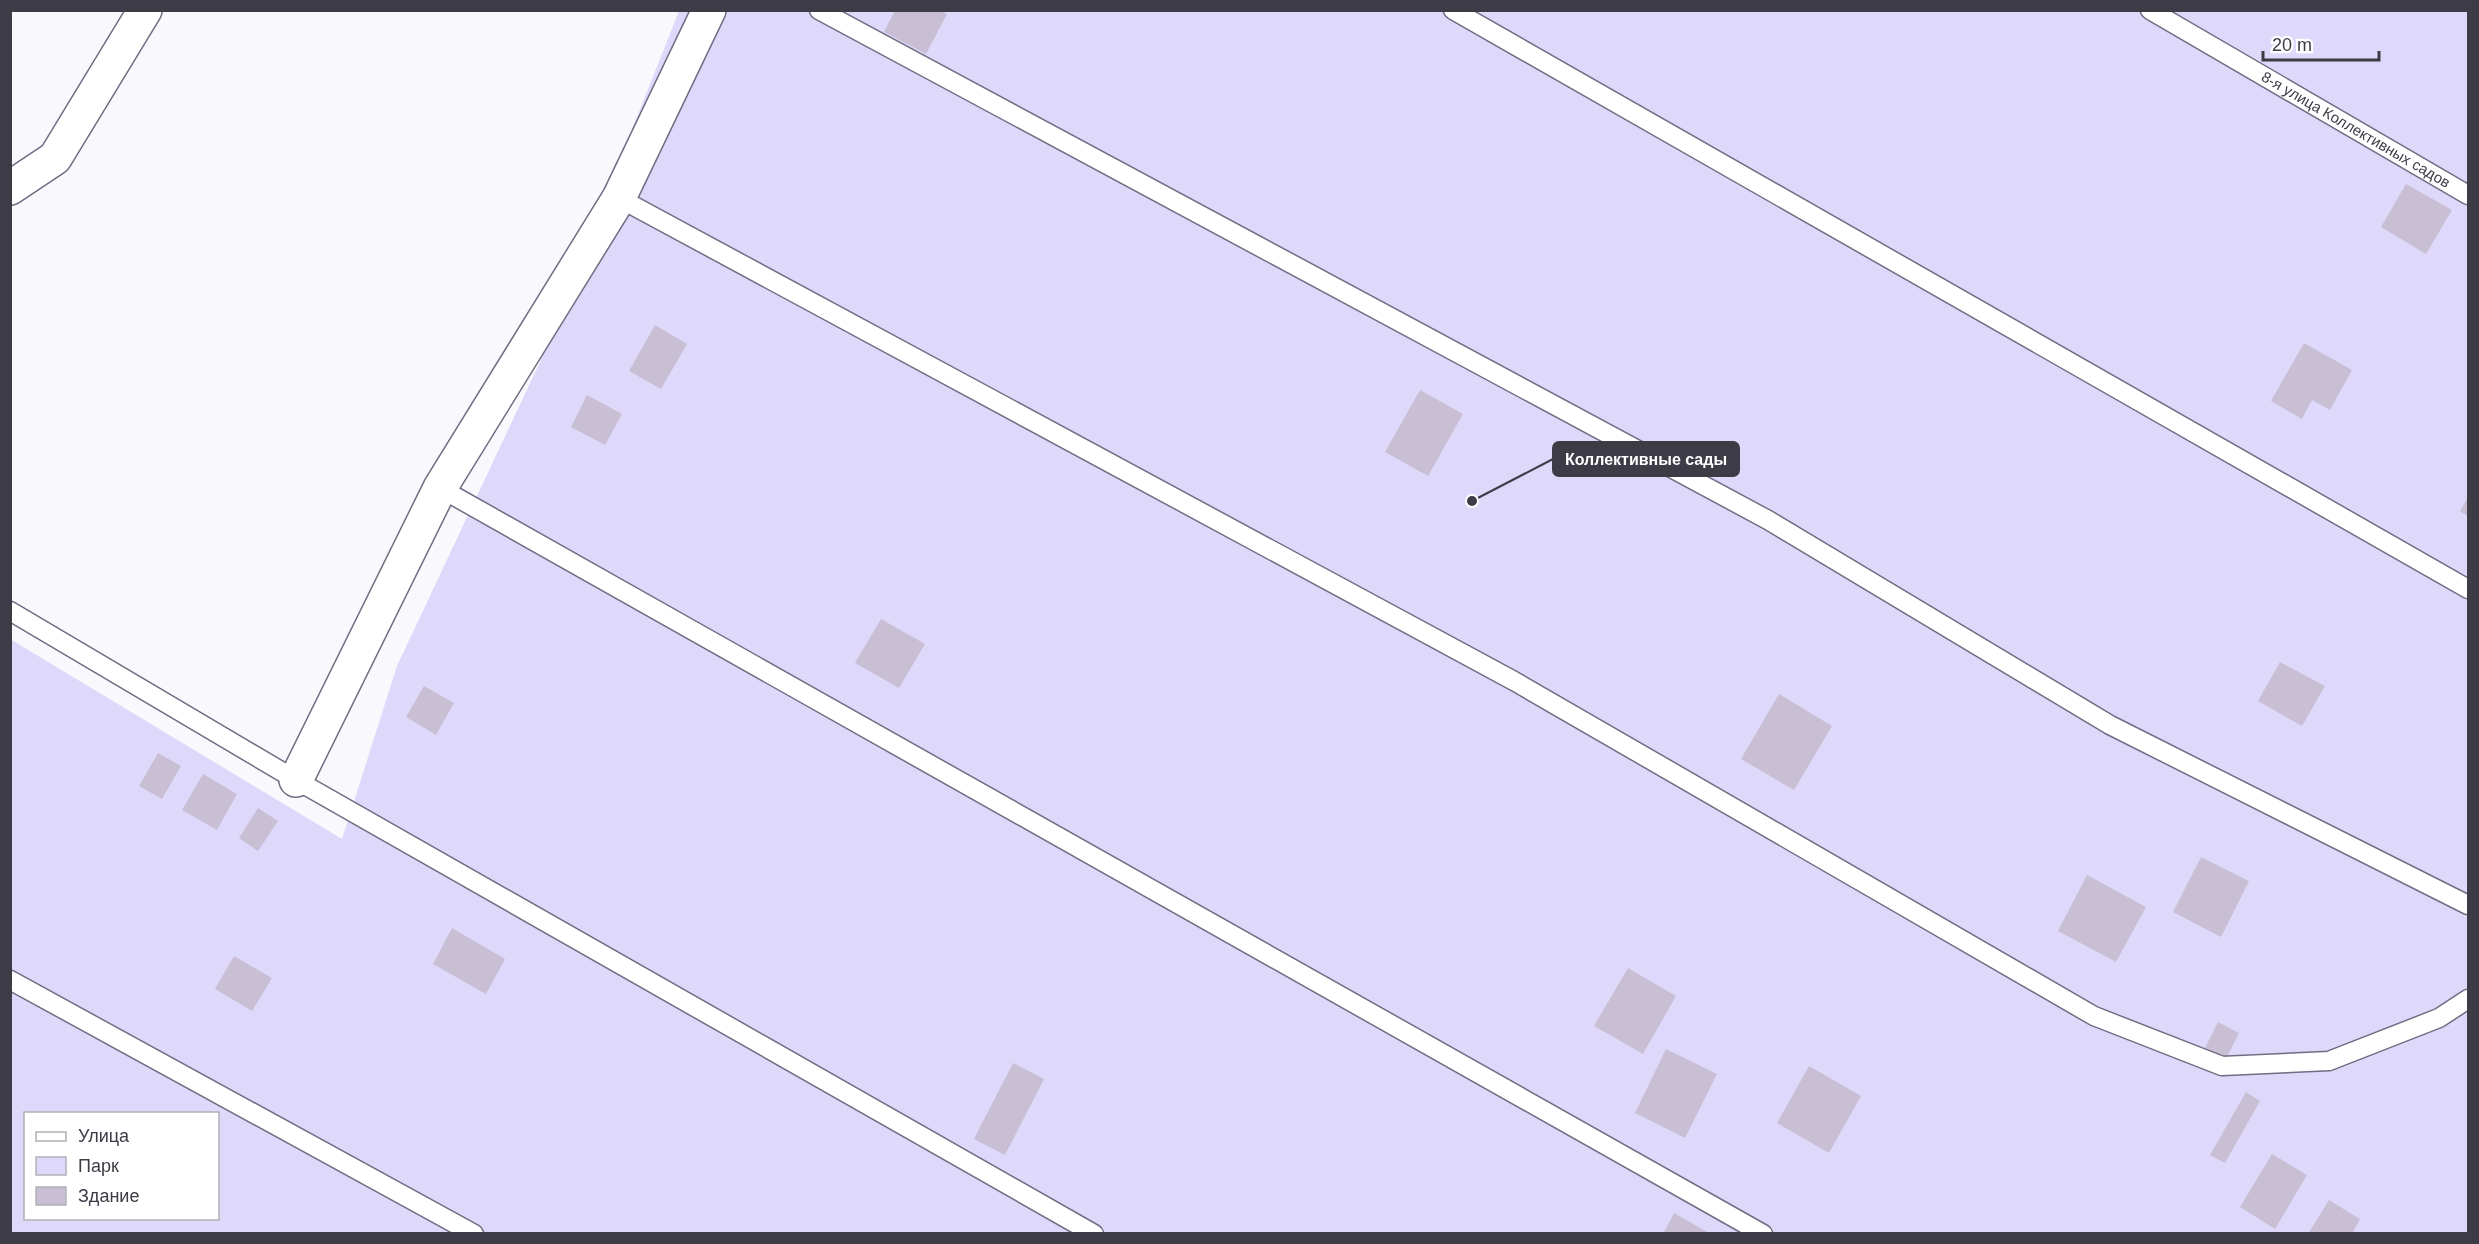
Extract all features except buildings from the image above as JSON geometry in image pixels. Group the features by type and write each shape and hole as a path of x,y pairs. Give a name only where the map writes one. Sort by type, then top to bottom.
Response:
{"street":[{"path":"10,188 55,158 145,10"},
{"path":"296,780 440,488 619,198 709,10"}],"lane":[{"path":"819,10 1768,520 2110,725 2469,905"},
{"path":"1453,10 2469,589"},
{"name":"8-я улица Коллективных садов","path":"2150,10 2469,195"},
{"path":"619,198 1514,681 2094,1016 2222,1066 2329,1061 2439,1018 2469,999"},
{"path":"440,488 1763,1233"},
{"path":"10,611 296,780 1094,1233"},
{"path":"10,980 474,1233"}],"green space":[{"path":"679,11 2468,11 2468,1233 11,1233 10,639 342,839 397,666 540,362"}],"place":[{"name":"Коллективные сады","path":"1472,501"}]}
